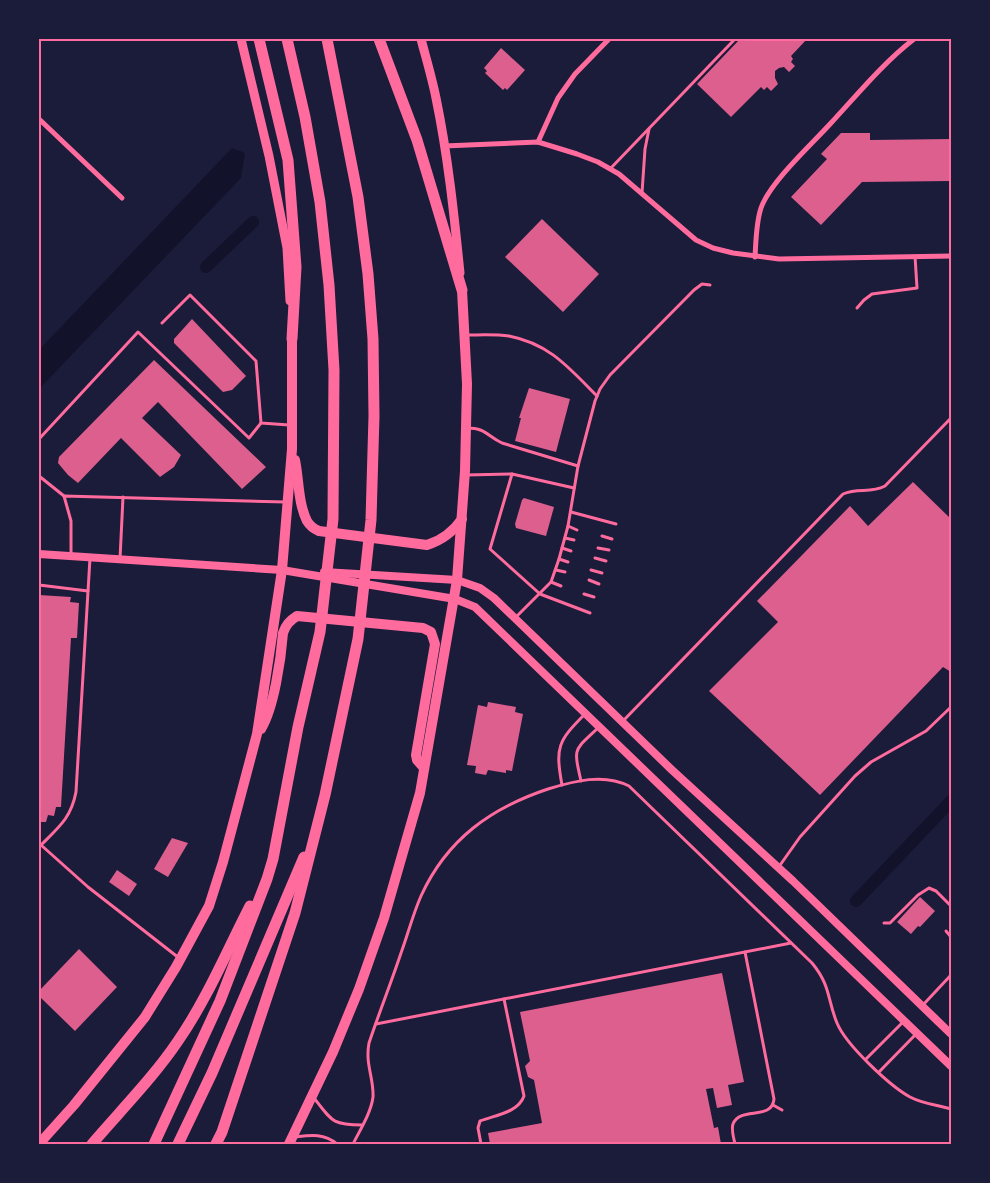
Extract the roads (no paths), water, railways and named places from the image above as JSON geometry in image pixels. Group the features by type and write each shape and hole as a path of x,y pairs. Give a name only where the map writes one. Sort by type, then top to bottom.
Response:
{"highway":[{"path":"259,39 288,160 296,267 292,339"},
{"path":"154,1144 220,1001 273,859 298,727 320,632 333,519 334,370 329,285 319,194 305,117 287,39"},
{"path":"216,1144 222,1132 295,913 319,821 358,639 372,520 373,339 368,274 358,196 327,39"},
{"path":"379,39 417,140 462,290"},
{"path":"178,1144 212,1073 319,821"},
{"path":"92,1144 153,1074 190,1024 273,859"}],"main road":[{"path":"39,1144 74,1105 145,1017 209,906 235,819 257,734 282,570 292,449 292,339 287,248 269,156 241,39"},
{"path":"290,1141 359,989 384,918 420,793 455,599 465,475 467,384 462,290 452,194 436,97 421,39"},
{"path":"292,449 302,507 308,522 319,531 427,545 439,541 446,536 462,519"},
{"path":"257,734 266,721 271,705 286,624 297,616 423,628 431,632 435,644 416,755 417,760 424,768"}],"street":[{"path":"538,142 558,98 575,74 609,39"},
{"path":"755,257 758,222 768,194 848,104 902,48 914,39"},
{"path":"39,119 122,198"},
{"path":"444,146 538,142 576,154 619,174 696,240 713,248 755,257 779,259 951,256"},
{"path":"39,554 457,580 480,588 494,598 951,1034"},
{"path":"282,570 455,599 475,607 951,1066"}],"lane":[{"path":"610,169 734,39"},
{"path":"642,193 645,149 650,127"},
{"path":"856,308 872,294 917,288 915,256"},
{"path":"515,618 551,582 556,570 571,512 578,466 600,389 610,375 694,290 702,284 710,285"},
{"path":"39,439 138,332 249,438 261,423 256,362 190,295 162,323"},
{"path":"464,335 507,336 531,341 558,358 597,396"},
{"path":"622,722 843,494 851,490 872,491 885,486 951,418"},
{"path":"261,423 292,425"},
{"path":"466,428 477,428 487,432 494,439 502,443 578,466"},
{"path":"465,475 512,474 574,488"},
{"path":"512,474 490,549 540,594 590,613"},
{"path":"39,476 64,496 71,521 71,557"},
{"path":"64,496 288,502"},
{"path":"120,560 123,497"},
{"path":"571,512 616,524"},
{"path":"568,526 577,530"},
{"path":"602,536 612,539"},
{"path":"565,538 574,540"},
{"path":"562,548 571,551"},
{"path":"598,548 609,550"},
{"path":"90,558 74,805 62,825 42,845 88,887 180,958"},
{"path":"595,558 606,561"},
{"path":"559,559 568,562"},
{"path":"556,570 565,572"},
{"path":"592,570 602,573"},
{"path":"589,580 599,584"},
{"path":"551,582 561,586"},
{"path":"39,585 88,591"},
{"path":"584,594 594,597"},
{"path":"778,868 800,837 855,776 871,762 926,731 951,707"},
{"path":"562,785 558,760 560,747 567,734 586,713"},
{"path":"581,781 576,751 599,726"},
{"path":"353,1144 372,1104 373,1096 367,1055 369,1043 420,897 445,856 467,832 488,816 531,795 581,781 610,779 629,786 812,963 825,981 841,1030 848,1041 892,1085 912,1098 951,1109"},
{"path":"884,923 890,922 918,895 929,888 936,891 951,906"},
{"path":"946,931 951,937"},
{"path":"376,1024 792,943"},
{"path":"735,1144 733,1125 738,1118 770,1109 773,1105 773,1093 745,952"},
{"path":"922,1006 951,974"},
{"path":"481,1144 478,1128 480,1121 502,1114 517,1106 522,1102 524,1096 504,999"},
{"path":"866,1059 904,1021"},
{"path":"879,1072 917,1033"},
{"path":"312,1095 324,1112 335,1122 341,1125 362,1125"},
{"path":"773,1105 782,1110"},
{"path":"290,1141 317,1135 325,1136 337,1144"}],"waterway":[{"path":"206,267 253,222"},
{"path":"856,901 951,801"}]}
